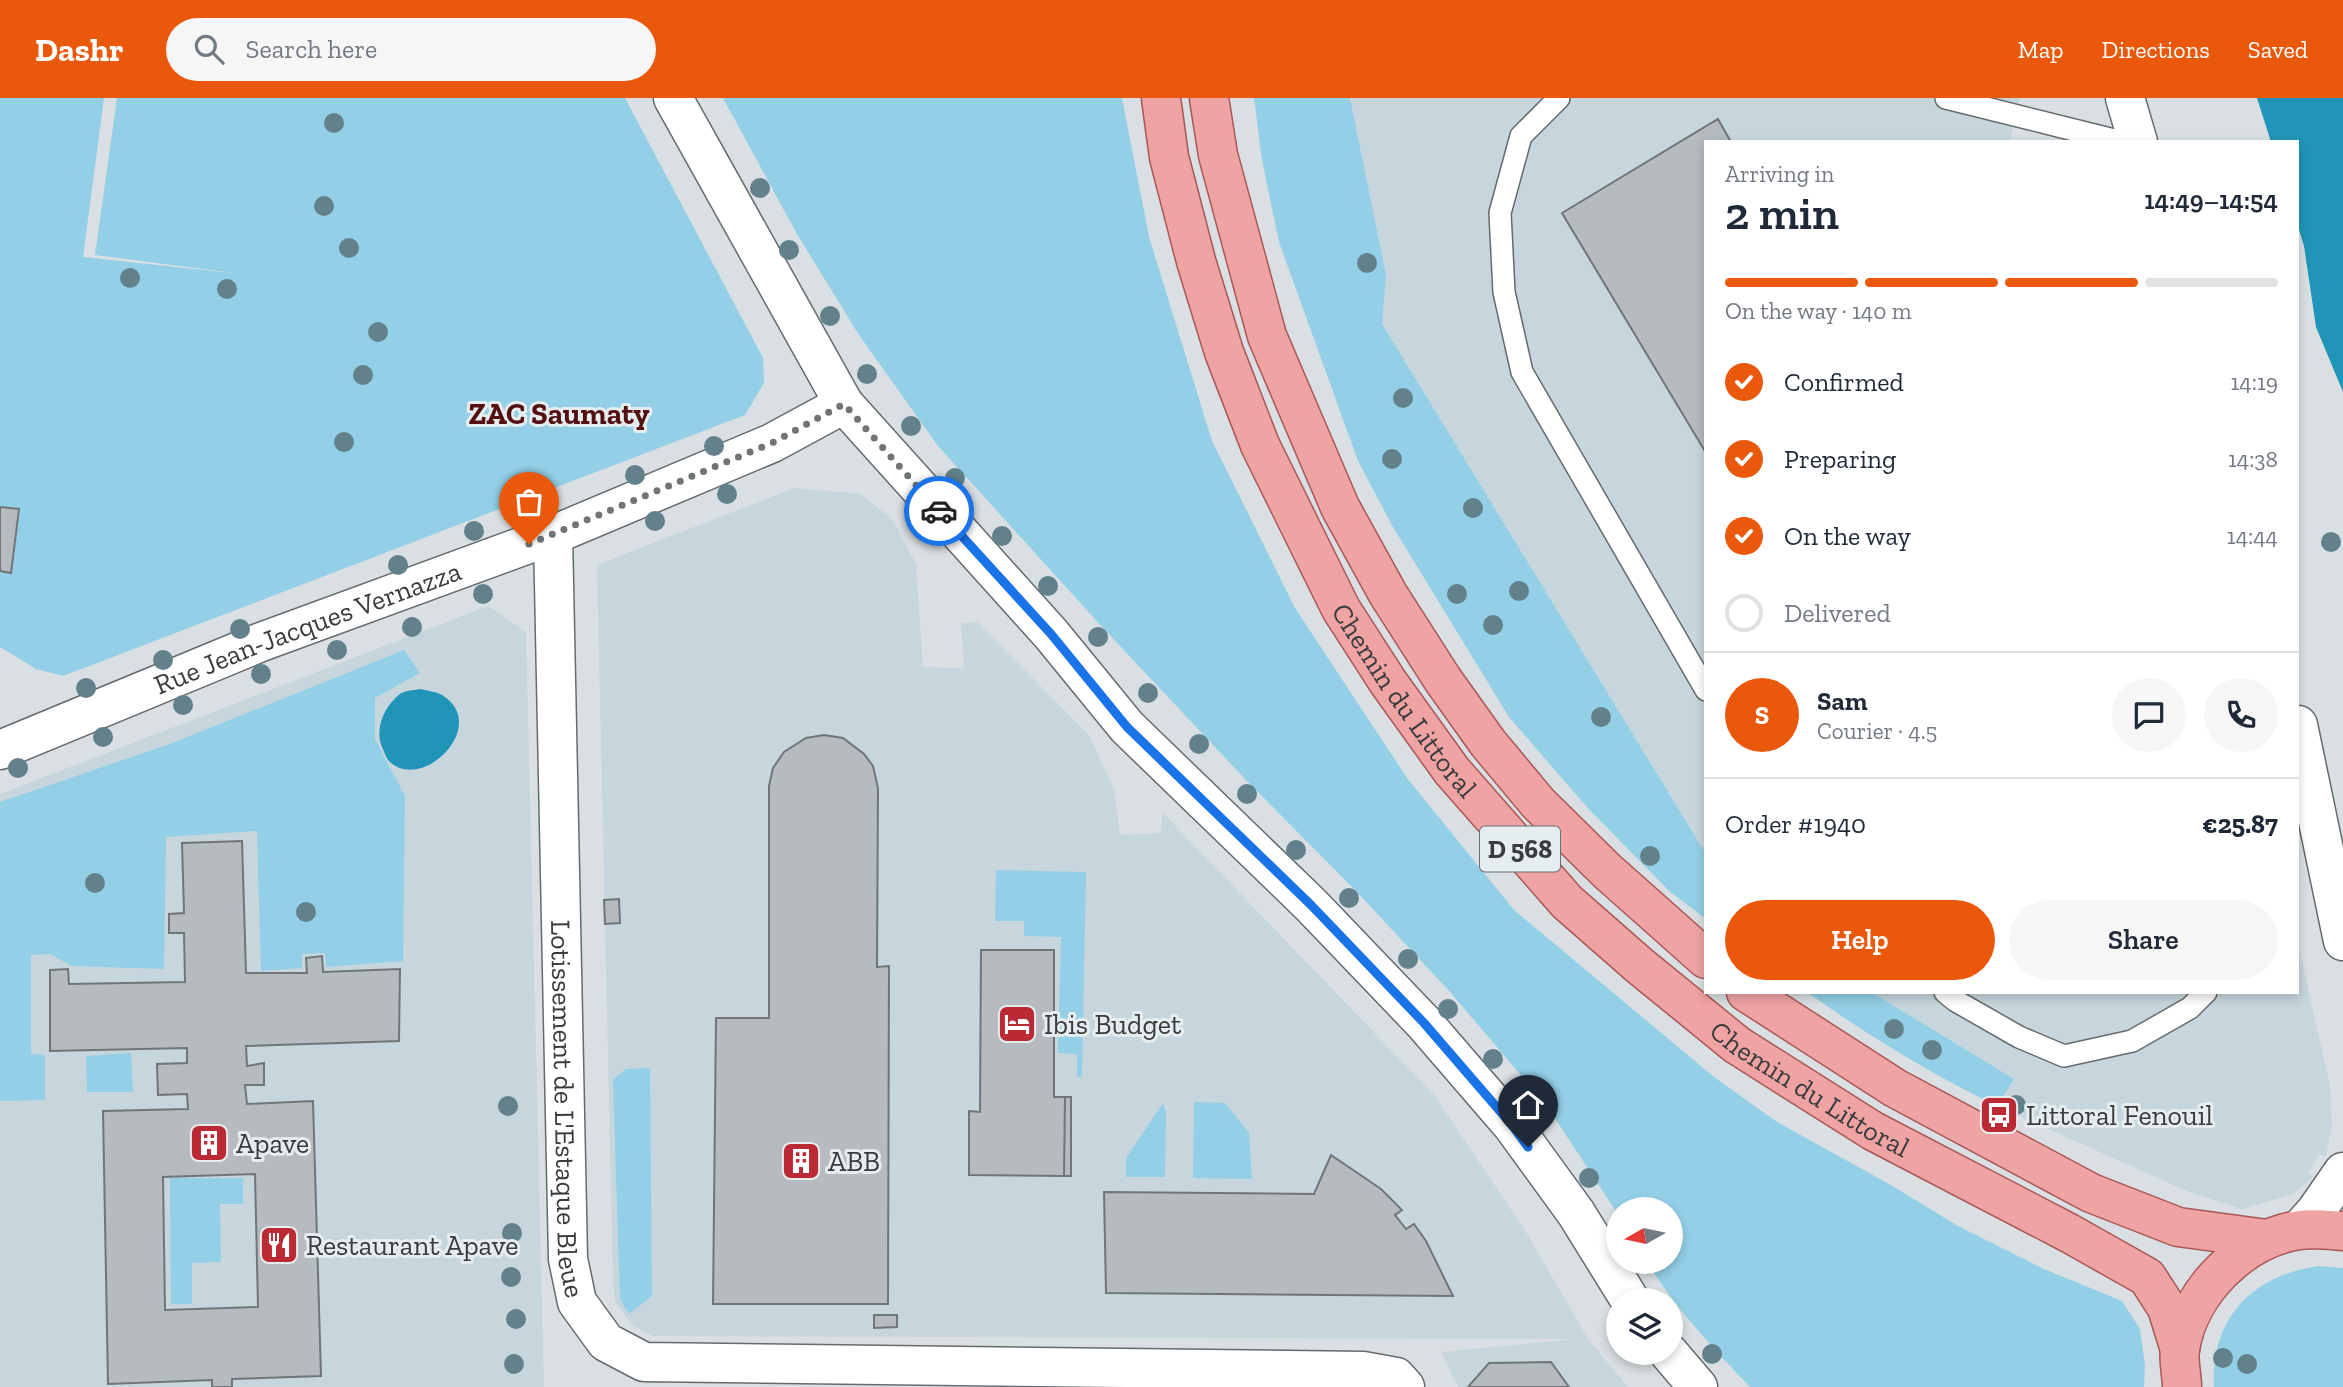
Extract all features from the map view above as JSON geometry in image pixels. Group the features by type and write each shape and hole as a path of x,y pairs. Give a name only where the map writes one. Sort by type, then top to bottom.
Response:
{"main road":[{"name":"Chemin du Littoral","path":"1161,98 1169,157 1196,261 1224,352 1260,444 1341,609 1388,682 1452,771 1567,902 1737,1045 1873,1131 2069,1233 2147,1277 2167,1308 2180,1350"},
{"name":"Chemin du Littoral","path":"1209,98 1218,155 1267,336 1340,506 1388,594 1443,680 1488,743 1538,803 1607,871 1704,957"},
{"name":"Chemin du Littoral","path":"1749,994 1895,1088 2091,1193 2178,1227 2284,1234 2343,1231"},
{"path":"2182,1387 2180,1350 2196,1304 2226,1265 2284,1234"}],"street":[{"path":"673,98 844,404 1051,634 1127,727 1311,905 1424,1023 1512,1125 1576,1213 1623,1288"},
{"path":"2124,98 2137,140"},
{"name":"Rue Jean-Jacques Vernazza","path":"0,750 261,642 553,535 772,443 844,404"},
{"name":"Lotissement de L'Estaque Bleue","path":"553,535 568,1259 577,1302 606,1342 644,1362 931,1376 1396,1377 1405,1387"},
{"path":"2299,730 2343,940"},
{"path":"2284,1234 2316,1211 2343,1172"},
{"path":"1679,1365 1698,1387"}],"lane":[{"path":"1559,98 1521,136 1500,213 1504,292 1522,372 1704,688"},
{"path":"1946,98 2114,140"},
{"path":"1947,994 2019,1037 2064,1056 2132,1041 2190,1008 2204,994"}],"shaded area":[{"path":"0,98 104,98 83,257 241,274 95,255 117,98 625,98 763,358 764,383 745,415 63,676 36,669 0,647"},
{"path":"723,98 1122,98 1149,237 1212,441 1295,608 1407,778 1514,910 1714,1077 1777,1122 1958,1226 2044,1269 2122,1301 2140,1329 2145,1365 2144,1387 1750,1387 1683,1312 1683,1288 1665,1288 1655,1274 1684,1274 1684,1197 1607,1197 1547,1106 1451,993 1105,630 938,446 859,335 797,234"},
{"path":"1254,98 1350,98 1386,275 1382,324 1704,851 1704,917 1669,891 1586,806 1509,717 1393,527 1358,461 1279,242 1262,160"},
{"path":"1350,98 2020,98 2010,140 1704,140 1704,851 1381,324 1386,275"},
{"path":"2257,98 2343,98 2343,392 2316,327 2299,229 2299,140 2270,140"},
{"path":"794,488 861,494 892,519 916,564 923,667 964,668 961,623 977,622 1089,735 1114,789 1120,835 1161,833 1162,812 1434,1095 1526,1232 1588,1339 1606,1361 1606,1365 1610,1365 1628,1387 1458,1387 1441,1352 1576,1339 652,1336 631,1324 615,1301 613,1282 597,565"},
{"path":"488,606 526,632 544,1387 0,1387 0,794"},
{"path":"404,650 420,673 375,698 375,739 405,796 403,961 326,967 325,953 302,954 302,968 261,971 257,831 166,837 164,969 72,966 50,954 31,955 31,1054 45,1055 45,1100 0,1101 0,802 167,745"},
{"path":"421,689 442,695 455,708 459,723 455,738 446,752 433,763 418,769 403,769 387,758 380,740 380,725 386,711 400,694"},
{"path":"996,870 1086,872 1082,1077 1077,1077 1077,1054 1058,1053 1061,937 1024,936 1024,921 995,921"},
{"path":"2299,948 2330,1086 2332,1126 2326,1156 2319,1155 2309,1172 2313,1177 2293,1194 2242,1209 2189,1192 1997,1106 2013,1079 1874,994 2299,994"},
{"path":"1810,994 1874,994 2014,1079 1997,1106 1948,1081"},
{"path":"131,1053 133,1092 87,1092 86,1056"},
{"path":"650,1068 652,1296 629,1314 620,1299 613,1080 626,1069"},
{"path":"1194,1102 1225,1103 1249,1133 1252,1179 1193,1178"},
{"path":"1163,1103 1166,1112 1165,1177 1126,1177 1126,1158"},
{"path":"170,1178 243,1178 243,1204 220,1204 221,1262 192,1263 192,1304 171,1304"},
{"path":"2319,1266 2343,1268 2343,1387 2214,1387 2219,1340 2240,1304 2274,1279"}],"building":[{"path":"1718,119 1730,140 1704,140 1704,450 1562,213"},
{"path":"0,507 19,509 11,573 0,571"},
{"name":"ABB","path":"824,735 843,738 864,754 873,766 878,788 877,967 889,966 888,1304 713,1304 716,1018 769,1018 769,786 773,768 784,752 806,738"},
{"name":"Apave","path":"242,841 246,973 307,973 306,958 322,956 323,972 400,969 399,1041 246,1046 247,1066 264,1063 264,1085 245,1085 247,1104 313,1101 321,1376 232,1379 232,1387 212,1387 212,1380 108,1384 103,1111 188,1109 187,1094 158,1095 157,1064 187,1063 187,1048 50,1051 50,970 68,969 69,984 185,982 184,933 169,933 169,914 184,913 182,843","holes":["255,1174 258,1307 165,1310 163,1177"]},
{"path":"619,899 620,923 605,924 604,900"},
{"name":"Ibis Budget","path":"981,950 1054,950 1054,1097 1065,1097 1064,1176 969,1175 969,1111 980,1112"},
{"path":"1065,1097 1071,1097 1071,1176 1064,1176"},
{"path":"1331,1155 1381,1189 1402,1210 1395,1215 1406,1229 1414,1224 1426,1241 1453,1296 1106,1293 1104,1192 1314,1194"},
{"path":"874,1315 897,1315 897,1327 874,1328"},
{"path":"1551,1362 1569,1387 1468,1387 1489,1363"}],"way so far":[{"path":"529,544 772,443 844,404 939,511"}],"place":[{"name":"Ibis Budget","path":"1017,1024"},
{"name":"Littoral Fenouil","path":"1999,1115"},
{"name":"Apave","path":"209,1143"},
{"name":"ABB","path":"801,1161"},
{"name":"Restaurant Apave","path":"279,1245"}],"district":[{"name":"ZAC Saumaty","path":"559,414"}],"route":[{"path":"939,511 1051,634 1127,727 1311,905 1424,1023 1528,1147"}]}
